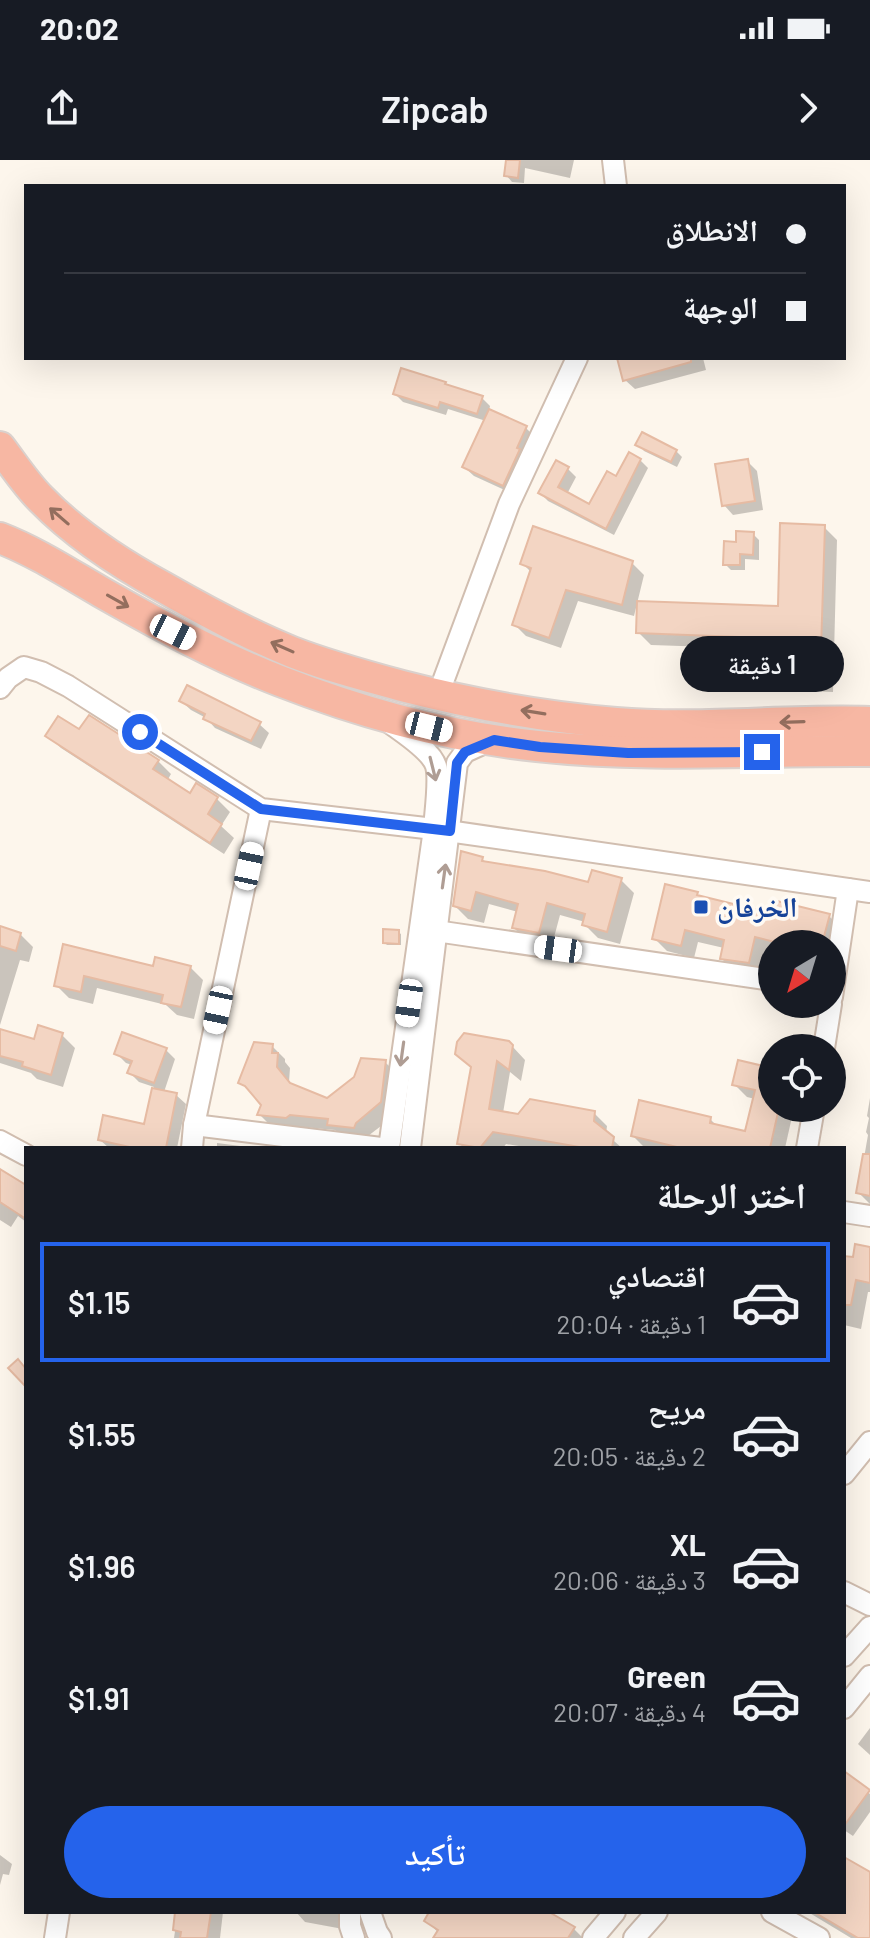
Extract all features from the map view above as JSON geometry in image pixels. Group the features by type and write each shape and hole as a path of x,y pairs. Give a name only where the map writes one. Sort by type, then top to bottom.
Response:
{"highway":[{"path":"0,447 29,486 57,514 111,556 227,622 340,669 438,695 542,714 617,723 726,725 870,722"},
{"path":"0,538 33,552 173,632 229,660 381,715 451,732 540,747 628,753 870,751"}],"street":[{"path":"613,160 616,184"},
{"path":"438,695 509,504 576,360"},
{"path":"0,688 24,667 41,672 261,809 442,830 870,892"},
{"path":"381,715 418,744 436,765 442,830 436,931 410,1146"},
{"path":"389,1146 442,830 457,763 465,752 494,740"},
{"path":"192,1146 194,1125 261,809"},
{"path":"842,930 848,889"},
{"path":"436,931 758,978"},
{"path":"807,1146 812,1122"},
{"path":"194,1125 365,1146"},
{"path":"0,1141 24,1154"},
{"path":"846,1212 870,1216"},
{"path":"846,1472 870,1442"},
{"path":"846,1593 870,1605"},
{"path":"846,1654 870,1627"},
{"path":"856,1705 870,1676"},
{"path":"55,1938 59,1914"},
{"path":"350,1914 354,1938"},
{"path":"371,1914 381,1938"},
{"path":"593,1938 613,1914"},
{"path":"634,1938 655,1914"},
{"path":"776,1914 819,1938"}],"building":[{"path":"506,160 520,160 518,178 504,176"},
{"path":"618,360 691,360 691,362 623,381"},
{"path":"401,368 483,396 477,414 440,402 438,408 393,394"},
{"path":"489,409 527,426 503,486 462,467"},
{"path":"642,432 677,450 671,462 635,445"},
{"path":"629,452 641,459 606,529 538,493 556,460 569,467 558,487 589,504 607,471 616,476"},
{"path":"748,459 755,501 722,506 715,464"},
{"path":"780,523 825,525 820,680 738,677 739,637 636,633 637,601 778,606"},
{"path":"533,526 633,561 622,605 566,590 549,638 512,625 531,568 520,564"},
{"path":"736,531 754,532 753,555 740,554 740,565 723,565 724,541 736,542"},
{"path":"187,685 261,722 251,741 203,719 205,714 179,701"},
{"path":"89,715 159,760 153,769 190,793 196,783 218,797 208,814 222,824 210,843 45,736 58,716 79,729"},
{"path":"461,851 483,857 482,861 545,871 588,882 592,870 622,878 607,932 582,925 585,914 547,903 539,933 512,928 518,904 476,892 471,911 453,906"},
{"path":"665,884 774,914 777,901 830,914 826,930 758,930 749,963 720,959 724,940 685,930 681,946 652,939"},
{"path":"0,926 21,933 16,951 0,946"},
{"path":"383,929 399,930 399,944 383,943"},
{"path":"63,944 153,966 155,957 191,966 181,1007 161,1003 163,995 84,976 81,992 54,986"},
{"path":"38,1025 63,1033 51,1075 22,1066 23,1062 0,1056 0,1029 34,1039"},
{"path":"122,1032 167,1048 154,1083 127,1073 132,1061 114,1054"},
{"path":"464,1033 509,1041 513,1045 509,1070 497,1061 489,1109 518,1114 530,1099 595,1111 594,1121 614,1137 612,1146 574,1146 493,1132 482,1146 457,1144 471,1067 455,1054 457,1042"},
{"path":"254,1042 273,1044 272,1053 278,1053 277,1067 290,1083 327,1098 354,1077 361,1058 386,1060 381,1102 354,1128 327,1125 328,1119 257,1115 261,1105 245,1086 238,1083"},
{"path":"738,1060 758,1065 758,1122 776,1122 770,1146 673,1146 631,1136 639,1100 711,1117 710,1123 745,1131 755,1090 732,1085"},
{"path":"152,1088 177,1093 166,1146 125,1146 98,1140 103,1115 144,1124"},
{"path":"863,1154 870,1154 870,1196 856,1193"},
{"path":"0,1169 24,1184 24,1218 0,1202"},
{"path":"855,1244 870,1247 870,1283 856,1280 851,1305 846,1305 846,1256 853,1257"},
{"path":"18,1359 24,1366 24,1385 8,1368"},
{"path":"846,1772 870,1790 846,1823"},
{"path":"846,1858 870,1872 870,1938 858,1938 817,1914 846,1914"},
{"path":"175,1914 211,1914 207,1938 180,1938 181,1932 173,1930"},
{"path":"428,1914 552,1914 575,1927 568,1938 433,1938 438,1930 424,1921"}],"place":[{"name":"الخرفان","path":"701,907"}],"route":[{"path":"140,732 261,809 450,831 457,763 465,752 494,740 540,747 628,753 762,752"}]}
